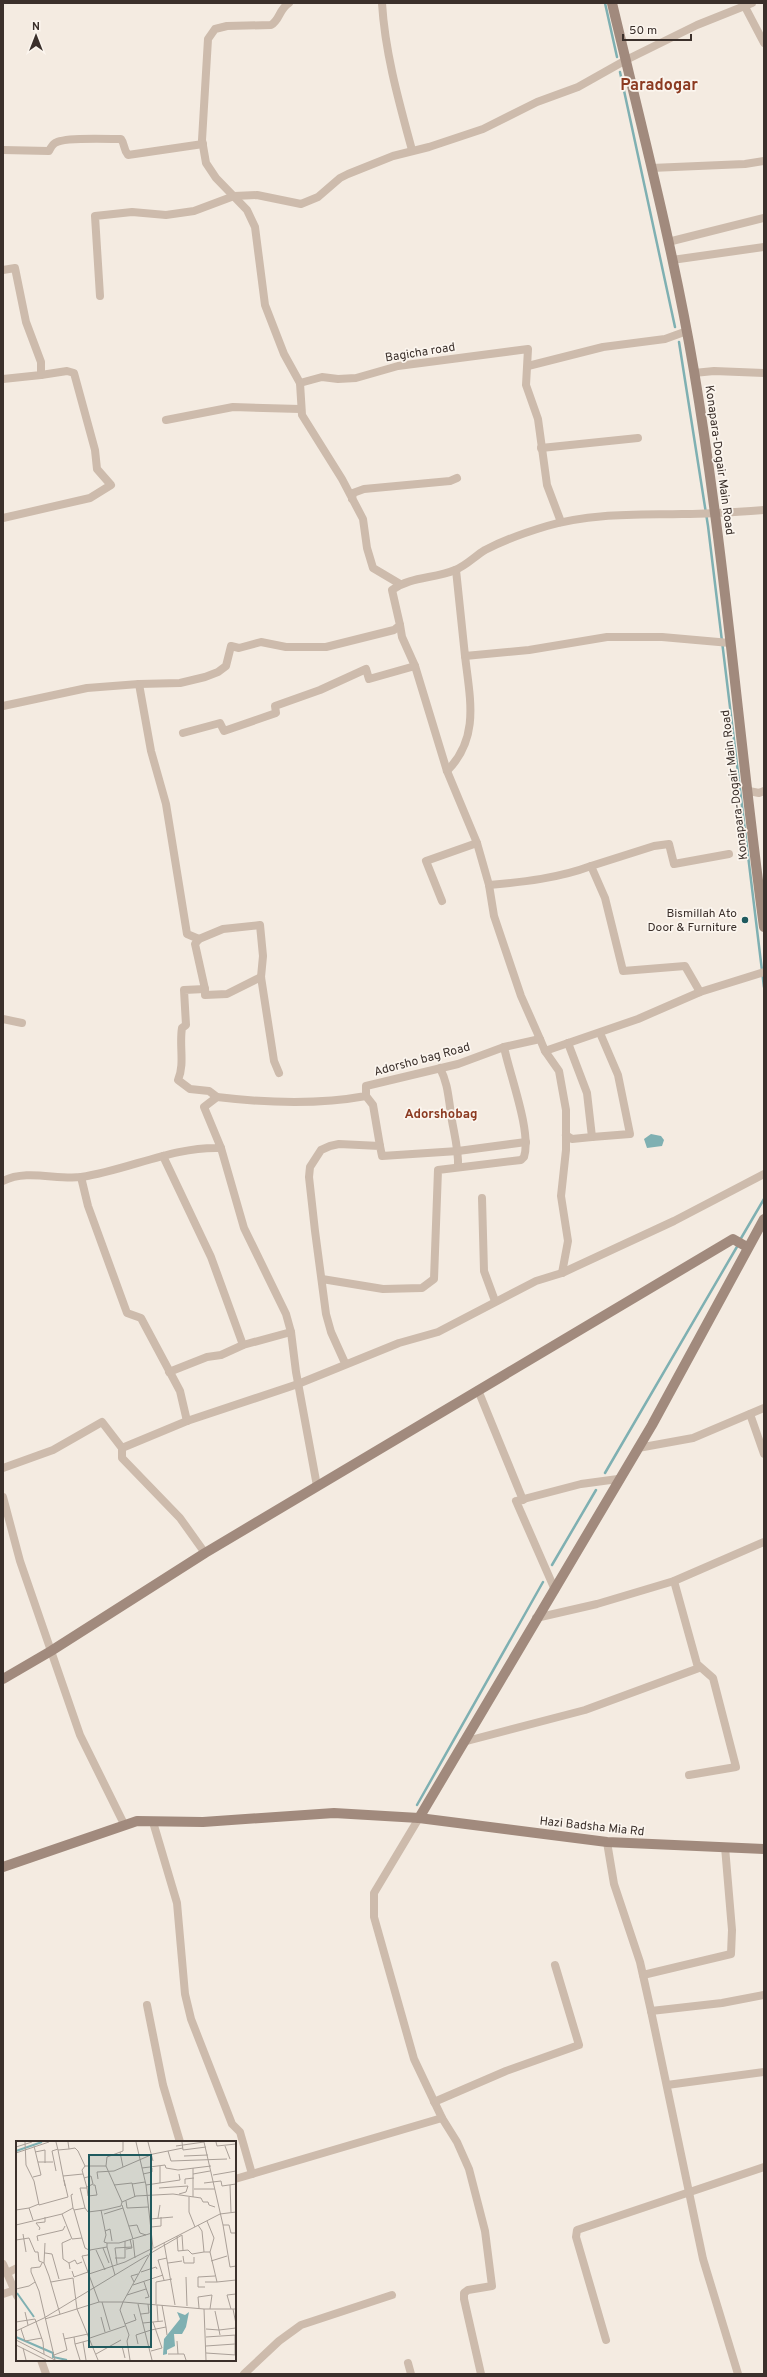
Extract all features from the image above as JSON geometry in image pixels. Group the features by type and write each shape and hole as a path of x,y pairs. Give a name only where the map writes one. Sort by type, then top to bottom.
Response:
{"main road":[{"name":"Konapara-Dogair Main Road","path":"612,3 672,260 694,373 714,514 762,891 764,928"},
{"path":"419,1818 462,1742 638,1448 745,1245 764,1219"},
{"path":"3,1679 51,1651 205,1553 734,1239 745,1245"},
{"name":"Hazi Badsha Mia Rd","path":"3,1868 124,1824 137,1821 203,1822 334,1813 419,1818 607,1842 764,1849"}],"street":[{"path":"289,3 282,8 276,22 271,25 227,26 215,30 208,39 203,144 206,162 213,173 247,210 255,227 265,305 284,354 300,383 300,409 363,519 367,548 373,568 400,584"},
{"path":"382,3 383,23 395,83 412,150"},
{"path":"100,296 96,216 132,212 166,215 194,211 234,196 257,195 301,204 318,198 340,178 348,174 393,156 484,129 537,102 578,87 626,60 697,25 743,5 752,3"},
{"path":"743,5 764,43"},
{"path":"3,150 49,151 55,143 70,138 82,140 121,139 124,142 124,150 128,155 203,144"},
{"path":"651,168 745,164 764,161"},
{"path":"668,242 764,218"},
{"path":"672,260 764,247"},
{"path":"3,270 16,268 26,322 41,362 41,375"},
{"path":"528,366 603,347 660,340 687,331"},
{"name":"Bagicha road","path":"300,383 322,377 338,379 356,378 398,366 525,348 528,351 526,385 538,419 547,485 562,522"},
{"path":"3,379 67,371 74,373 96,450 97,469 111,485 90,498 3,518"},
{"path":"694,373 714,371 764,373"},
{"path":"166,420 233,407 300,409"},
{"path":"541,448 638,438"},
{"path":"352,499 353,493 364,489 450,481 457,478"},
{"path":"562,1273 568,1241 561,1196 566,1135 566,1110 563,1086 558,1071 545,1051 521,996 494,916 489,885 477,843 447,771 415,666 402,637 392,590 400,584 410,580 429,578 456,570 484,550 531,531 562,522 613,514 714,514 764,510"},
{"path":"447,771 463,752 469,738 471,723 456,570"},
{"path":"3,706 87,688 139,684 180,684 218,672 226,666 231,646 239,648 261,642 286,647 326,647 356,641 394,630 400,625"},
{"path":"465,656 529,650 607,637 662,637 730,643"},
{"path":"183,733 220,723 224,731 238,728 276,713 275,706 320,690 366,669 369,679 415,666"},
{"path":"139,684 151,751 166,804 187,934 199,939"},
{"path":"749,791 764,792"},
{"path":"442,901 426,861 477,843"},
{"path":"489,885 524,882 577,871 654,846 669,844 674,864 729,854"},
{"path":"591,866 605,898 624,971 685,966 700,992"},
{"path":"261,977 227,994 205,995 195,944 199,939 223,929 260,925 263,956 261,977 274,1061 279,1073"},
{"path":"545,1051 638,1019 700,992 760,973"},
{"path":"205,989 184,990 186,1025 182,1028 180,1040 182,1047 178,1080 190,1089 209,1091 217,1097 285,1102 339,1101 366,1096 373,1105 382,1156 458,1151 526,1142"},
{"path":"3,1019 22,1023"},
{"path":"566,1135 572,1139 630,1134 618,1074 600,1032"},
{"name":"Adorsho bag Road","path":"366,1096 366,1086 398,1080 458,1064 504,1046 540,1039"},
{"path":"568,1043 587,1093 592,1137"},
{"path":"322,1279 384,1289 422,1288 434,1278 438,1170 521,1160 526,1152 526,1142 513,1075 504,1046"},
{"path":"440,1068 447,1082 458,1151 458,1167"},
{"path":"217,1097 204,1107 222,1148 244,1228 279,1298 291,1332 298,1384 317,1486"},
{"path":"345,1363 327,1320 314,1231 309,1177 310,1167 322,1150 330,1146 338,1144 380,1146"},
{"path":"3,1181 11,1177 81,1177 184,1150 222,1148"},
{"path":"163,1156 211,1257 243,1344"},
{"path":"122,1448 187,1421 298,1384 345,1363 399,1343 438,1332 536,1281 562,1273 674,1221 764,1174"},
{"path":"81,1177 88,1206 127,1314 141,1318 180,1391 187,1421"},
{"path":"482,1198 484,1271 495,1301"},
{"path":"169,1372 207,1357 221,1355 243,1344 291,1332"},
{"path":"478,1390 523,1500"},
{"path":"638,1448 693,1438 764,1408"},
{"path":"750,1414 764,1454"},
{"path":"3,1468 53,1450 102,1422 122,1448 122,1458 180,1518 205,1553"},
{"path":"554,1590 516,1502 581,1484 618,1480"},
{"path":"3,1498 20,1560 80,1735 124,1824"},
{"path":"536,1618 597,1604 674,1581 764,1542"},
{"path":"674,1581 699,1668 713,1678 736,1767 689,1775"},
{"path":"462,1742 585,1710 699,1668"},
{"path":"419,1818 374,1893 373,1904 377,1932 414,2059 434,2102 457,2142 469,2169 485,2231 490,2258 492,2286 468,2290 464,2293 481,2374"},
{"path":"153,1822 177,1903 185,1994 191,2019 232,2124 240,2132 252,2174"},
{"path":"607,1842 614,1884 643,1975 703,2259 738,2374"},
{"path":"643,1975 731,1954 732,1930 725,1847"},
{"path":"434,2102 506,2071 578,2045 555,1965"},
{"path":"651,2010 722,2003 764,1995"},
{"path":"147,2005 163,2085 180,2141"},
{"path":"667,2085 764,2072"},
{"path":"236,2178 442,2118"},
{"path":"606,2340 576,2237 577,2230 764,2167"},
{"path":"3,2264 16,2293 3,2294"},
{"path":"7,2273 16,2268"},
{"path":"244,2374 279,2341 301,2325 392,2295"},
{"path":"41,2361 46,2374"},
{"path":"408,2363 411,2374"}],"water":[{"path":"651,1134 661,1136 664,1140 662,1146 647,1148 644,1139"}],"waterway":[{"path":"605,3 617,57"},
{"path":"620,72 675,327"},
{"path":"679,342 708,526 764,987"},
{"path":"740,1240 764,1199"},
{"path":"605,1473 738,1245"},
{"path":"552,1565 596,1490"},
{"path":"417,1805 543,1582"}],"place":[{"name":"Bismillah Ato Door & Furniture","path":"745,920"}],"district":[{"name":"Paradogar","path":"659,84"},
{"name":"Adorshobag","path":"441,1113"}]}
